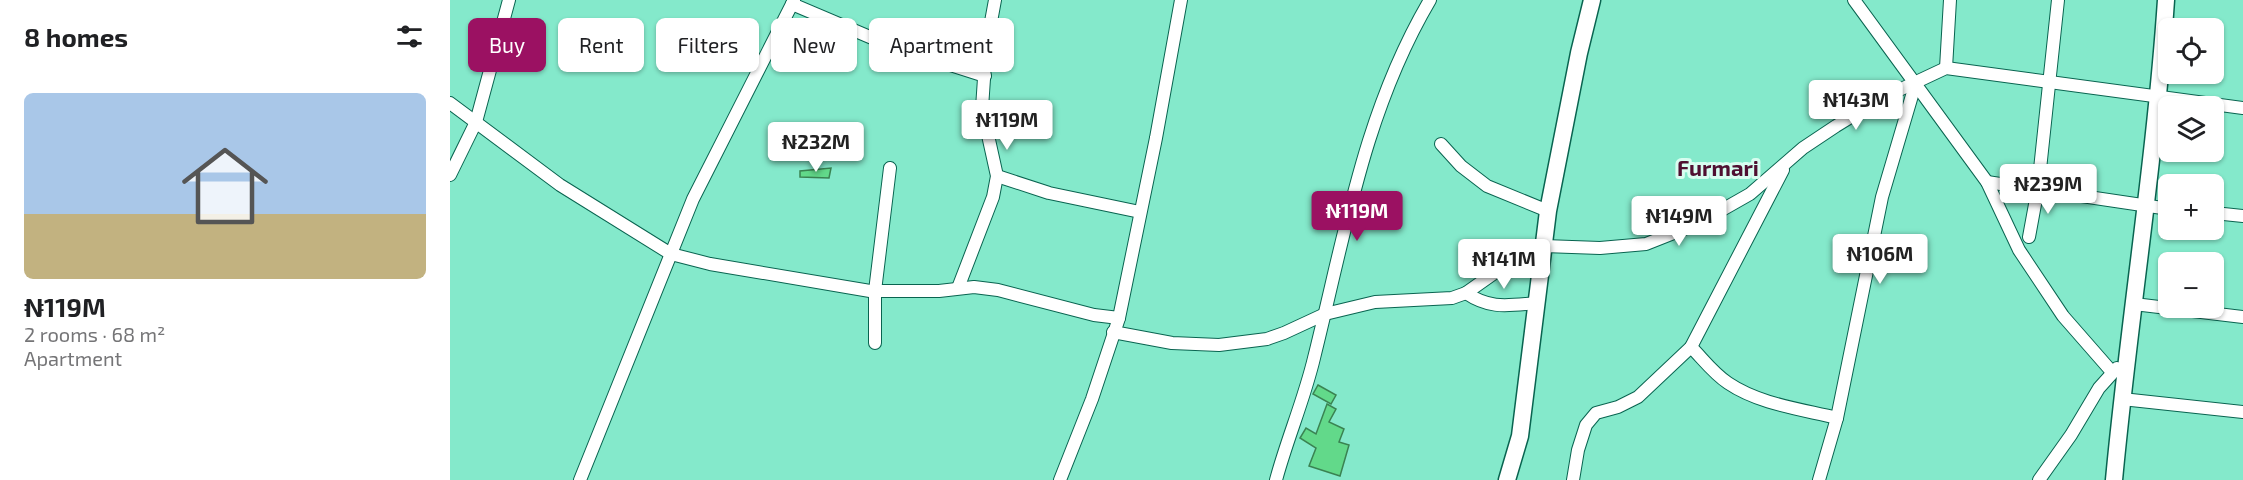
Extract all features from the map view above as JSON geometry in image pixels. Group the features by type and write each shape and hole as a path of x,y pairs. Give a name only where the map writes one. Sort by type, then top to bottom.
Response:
{"street":[{"path":"450,175 476,122 509,0"},
{"path":"958,288 993,197 997,176 982,108 986,49 995,0"},
{"path":"1060,480 1092,399 1119,318 1181,0"},
{"path":"1276,480 1298,414 1325,314 1366,144 1400,53 1430,0"},
{"path":"1508,480 1520,436 1548,211 1592,0"},
{"path":"1854,0 1987,182 2019,250 2063,316 2119,367"},
{"path":"1946,68 1950,0"},
{"path":"2029,237 2038,188 2058,0"},
{"path":"1113,332 1172,343 1219,345 1267,339 1325,314 1375,302 1452,298 1466,293 1517,257 1544,246 1600,248 1646,244 1699,223 1750,194 1803,148 1836,126 1880,99 1946,68 2159,96 2166,0"},
{"path":"580,480 693,199 793,2 891,46 985,76"},
{"path":"1819,480 1837,418 1882,196 1916,82"},
{"path":"450,103 560,185 671,254 710,264 875,291 939,291 974,287 998,290 1094,315 1119,318"},
{"path":"2114,480 2122,399 2119,367 2134,304 2158,105"},
{"path":"2224,105 2243,108"},
{"path":"1441,144 1461,166 1487,186 1548,211"},
{"path":"1573,480 1578,450 1586,425 1596,413 1638,397 1691,347 1786,164"},
{"path":"875,343 875,291 890,168"},
{"path":"997,176 1049,193 1140,212"},
{"path":"1987,182 2158,208"},
{"path":"2224,214 2243,216"},
{"path":"1466,293 1493,306 1538,303"},
{"path":"2134,304 2243,317"},
{"path":"1691,347 1715,373 1729,384 1760,399 1837,418"},
{"path":"2039,480 2071,435 2099,388 2119,367"},
{"path":"2122,399 2243,412"}],"building":[{"path":"831,168 829,178 800,177 800,171"},
{"path":"1318,385 1336,395 1331,404 1313,394"},
{"path":"1327,404 1336,409 1329,422 1344,429 1339,442 1349,445 1340,476 1309,466 1316,448 1300,438 1306,428 1316,434"}],"district":[{"name":"Furmari","path":"1718,168"}]}
